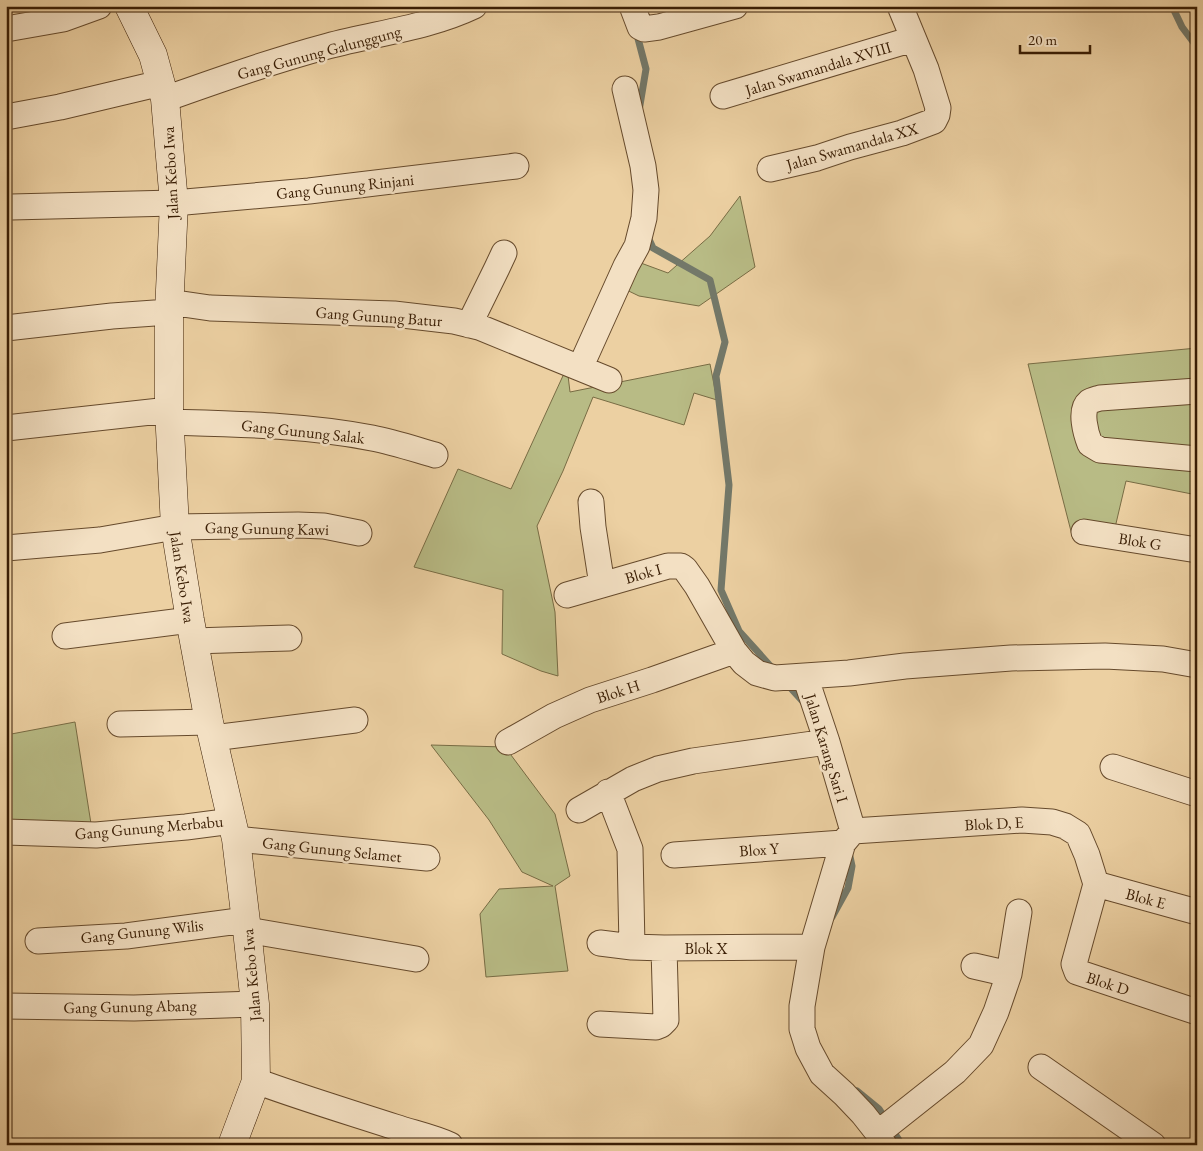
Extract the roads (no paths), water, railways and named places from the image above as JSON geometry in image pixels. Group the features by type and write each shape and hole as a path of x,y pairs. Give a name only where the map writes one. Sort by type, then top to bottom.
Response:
{"street":[{"path":"6,29 63,19 98,6"},
{"name":"Jalan Kebo Iwa","path":"129,6 153,55 163,91 174,203 169,307 169,416 175,527 211,730 234,830 247,925 255,1004 256,1081 232,1145"},
{"name":"Gang Gunung Galunggung","path":"6,117 163,91 329,45 431,22 460,13 474,6"},
{"path":"632,6 640,27 644,30 735,6"},
{"path":"900,6 913,39"},
{"name":"Jalan Swamandala XVIII","path":"723,96 913,39"},
{"name":"Jalan Swamandala XX","path":"770,168 816,158 902,133 934,121 938,108 926,69 913,39"},
{"path":"580,368 626,266 637,246 644,218 646,190 643,166 625,89"},
{"name":"Gang Gunung Rinjani","path":"11,207 174,203 310,191 516,166"},
{"path":"469,325 504,253"},
{"name":"Gang Gunung Batur","path":"6,328 112,316 169,307 394,314 454,321 479,327 609,380"},
{"path":"1197,391 1100,398 1088,403 1084,411 1085,433 1090,444 1100,450 1197,459"},
{"name":"Gang Gunung Salak","path":"6,428 169,416 236,424 308,429 372,438 435,455"},
{"path":"591,502 602,585"},
{"name":"Gang Gunung Kawi","path":"6,548 100,540 175,527 306,525 324,526 359,533"},
{"name":"Blok G","path":"1084,532 1197,550"},
{"name":"Blok I","path":"567,596 668,566 681,566 696,586 734,652"},
{"path":"65,636 192,631 289,638"},
{"path":"734,652 757,673 775,678 805,676"},
{"name":"Blok H","path":"508,742 554,716 590,700 734,652"},
{"name":"Jalan Karang Sari I","path":"848,837 827,742 805,676 1011,658 1105,656 1163,659 1197,665"},
{"path":"120,724 211,730 355,720"},
{"path":"579,810 633,779 658,769 693,761 827,742"},
{"path":"1113,767 1197,794"},
{"path":"608,792 630,849 632,948"},
{"name":"Blok D, E","path":"848,837 1022,820 1052,822 1065,826 1078,834 1096,884"},
{"name":"Gang Gunung Merbabu","path":"6,832 96,835 186,826 234,830"},
{"name":"Gang Gunung Selamet","path":"234,830 427,858"},
{"path":"848,837 812,947 802,1006 802,1029 808,1048 822,1074 863,1114 881,1139 956,1072 981,1045 996,1012 1009,974 1019,912"},
{"name":"Blox Y","path":"674,855 848,837"},
{"name":"Blok E","path":"1096,884 1197,912"},
{"name":"Blok D","path":"1096,884 1074,964 1077,972 1197,1012"},
{"name":"Gang Gunung Wilis","path":"38,940 126,936 247,925 416,960"},
{"name":"Blok X","path":"600,943 632,948 812,947"},
{"path":"600,1024 656,1027 662,1025 666,1020 664,948"},
{"path":"974,966 1009,974"},
{"name":"Gang Gunung Abang","path":"6,1006 134,1008 255,1004"},
{"path":"1041,1067 1153,1145"},
{"path":"256,1081 297,1096 352,1112 405,1138 442,1141 450,1145"}],"waterway":[{"path":"1172,6 1182,27 1197,47"},
{"path":"636,31 646,69 639,111"},
{"path":"647,235 653,248 710,280 725,342 716,376 729,485 721,590 739,631 774,670"},
{"path":"786,683 806,705"},
{"path":"832,917 848,888 852,866 849,852"},
{"path":"857,1091 879,1109 902,1145"}]}
